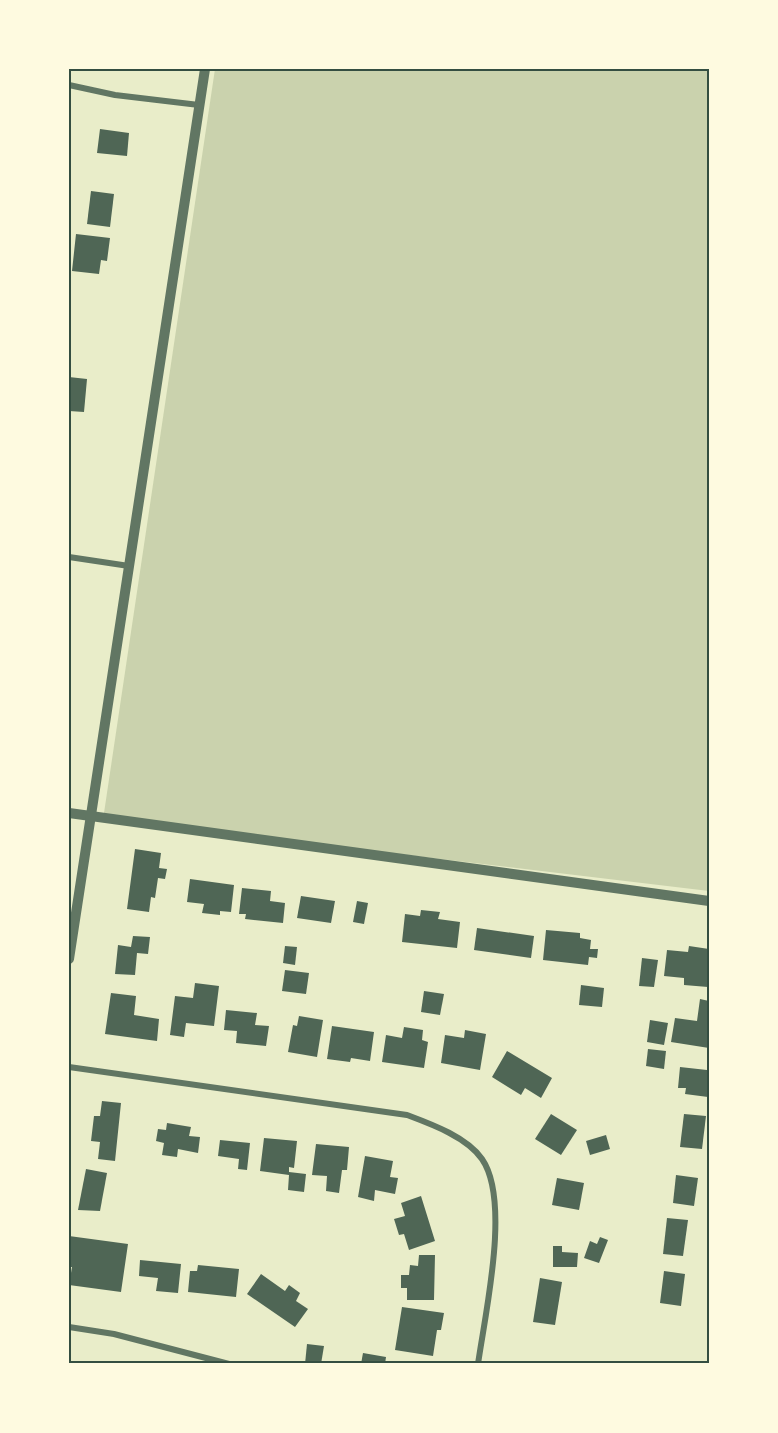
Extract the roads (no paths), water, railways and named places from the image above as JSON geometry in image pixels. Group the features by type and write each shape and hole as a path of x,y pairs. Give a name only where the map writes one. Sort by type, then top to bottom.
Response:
{"street":[{"path":"69,959 205,69"},
{"path":"69,85 115,95 199,105"},
{"path":"69,557 129,566"},
{"path":"69,813 709,901"},
{"path":"69,1067 407,1114 450,1132 482,1159 493,1190 495,1239 478,1364"},
{"path":"69,1327 114,1334 229,1364"}]}
